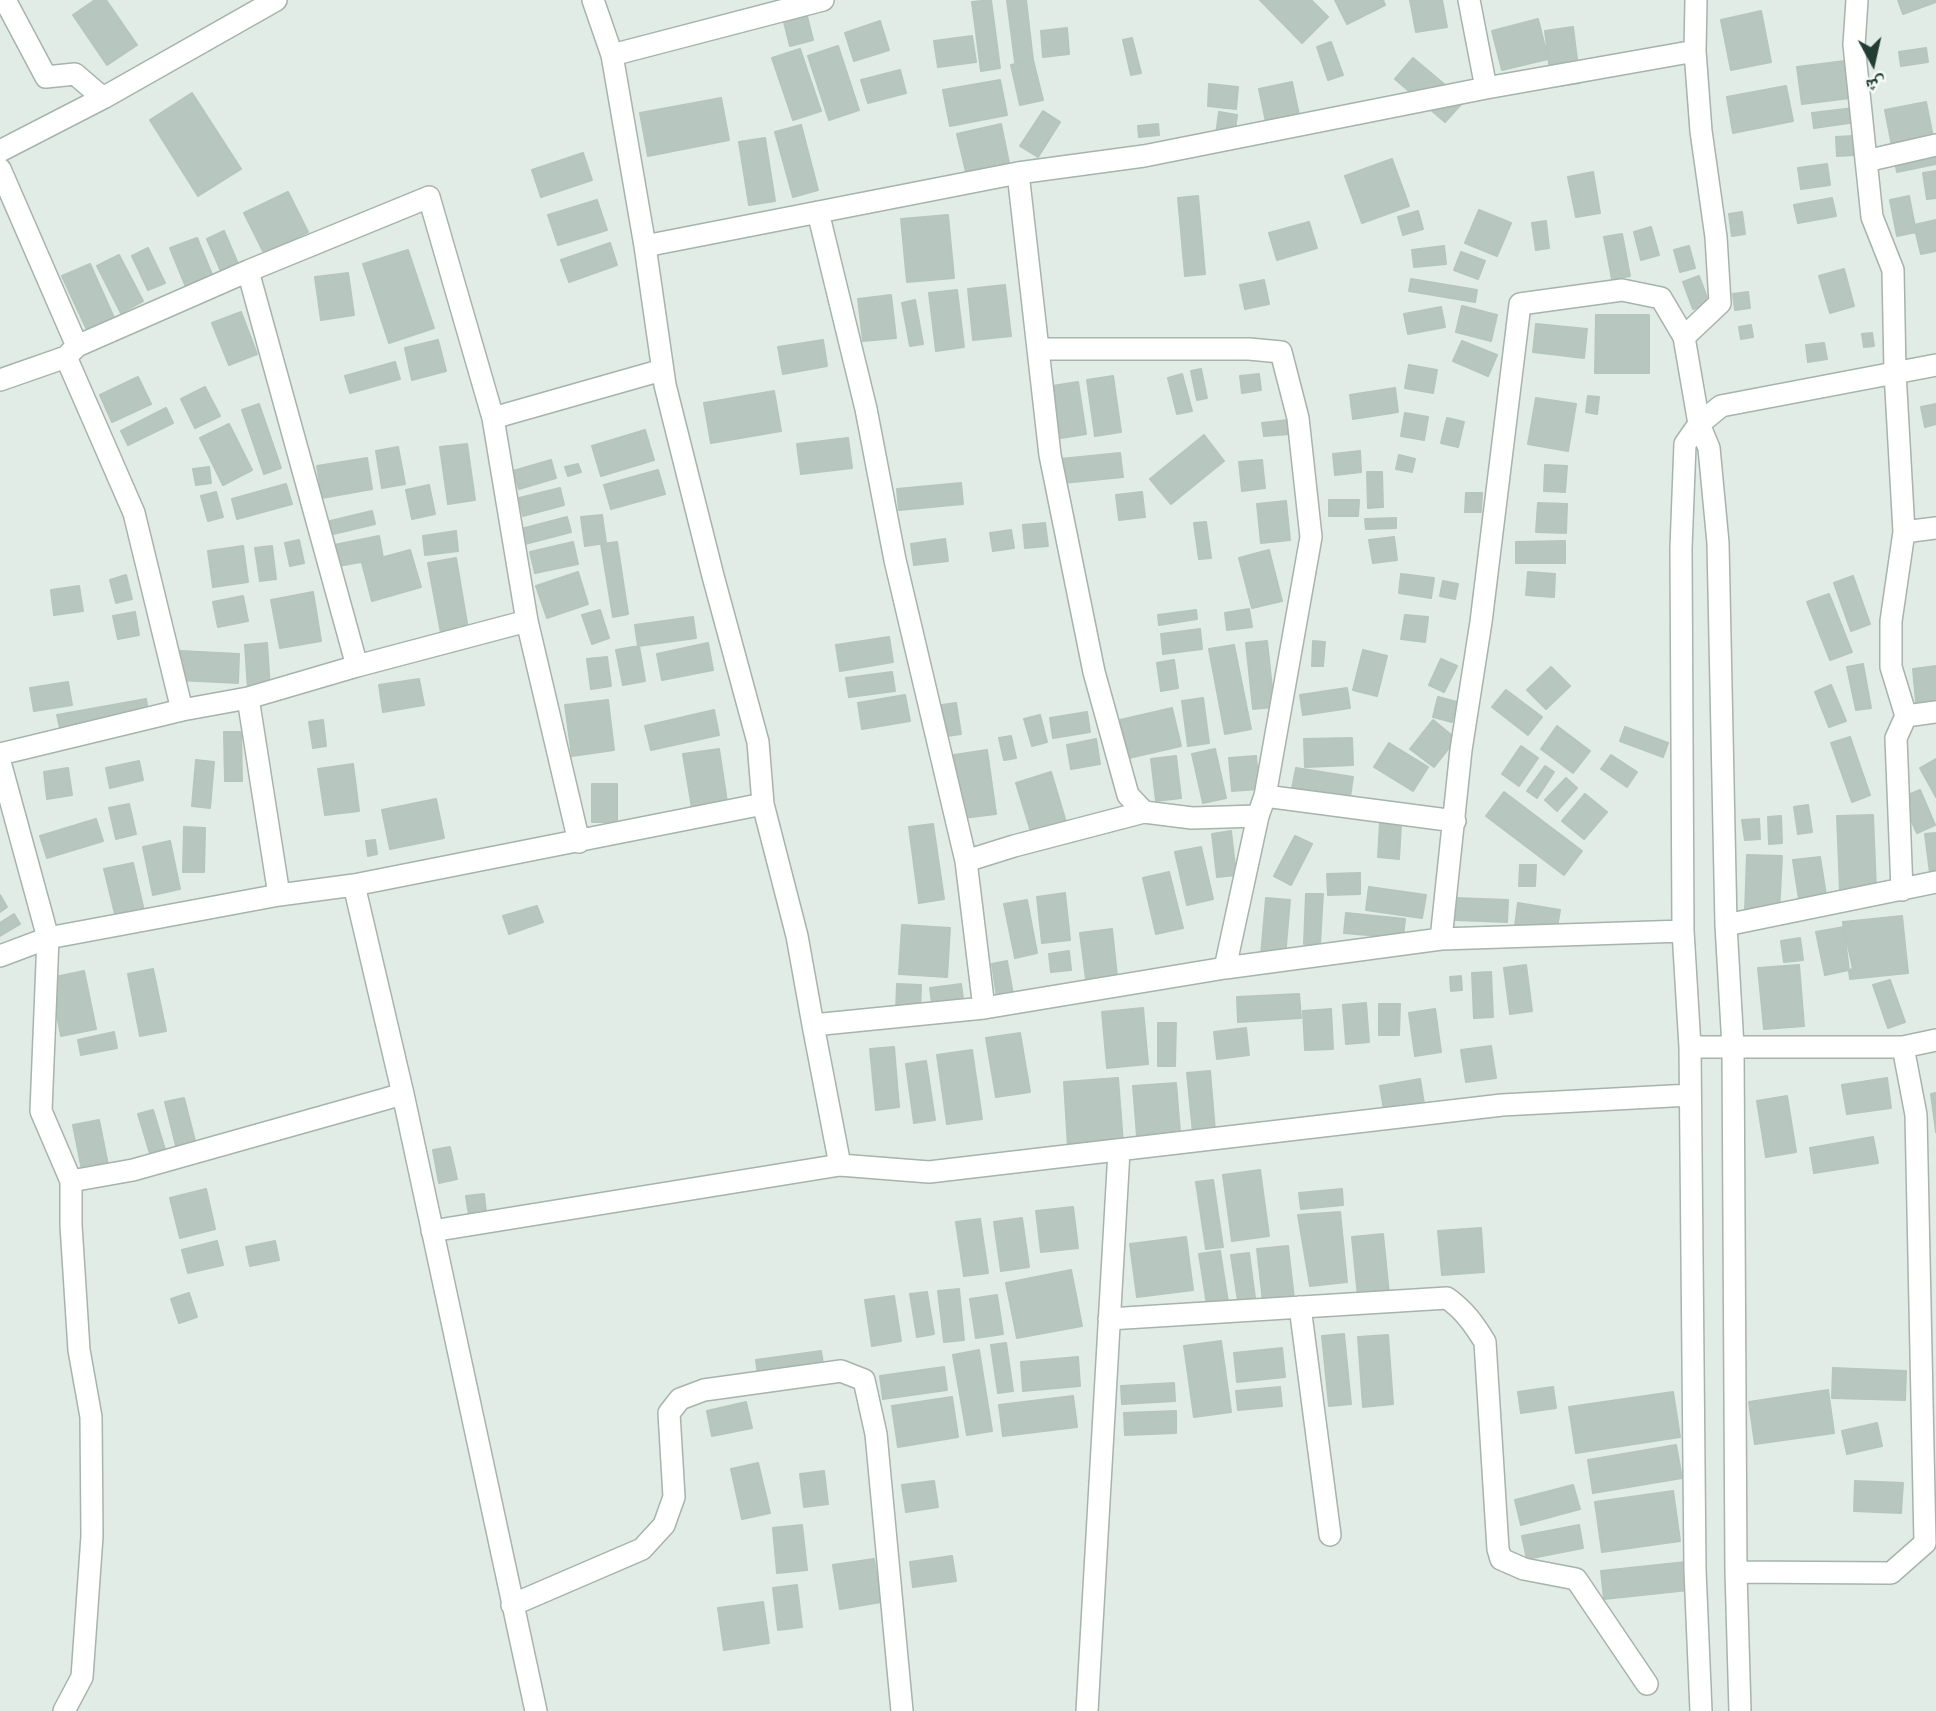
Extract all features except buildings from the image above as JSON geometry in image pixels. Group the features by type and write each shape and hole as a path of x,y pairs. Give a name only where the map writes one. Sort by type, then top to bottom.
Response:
{"street":[{"path":"5,0 46,77 75,74 103,98"},
{"path":"0,151 103,98 276,0"},
{"path":"593,0 612,55 645,246 662,370 758,742 763,804 797,936 840,1164"},
{"path":"612,55 823,0"},
{"path":"1469,0 1486,88"},
{"path":"1684,337 1720,303 1716,237 1701,131 1695,51 1696,0"},
{"path":"1857,0 1854,45 1872,217 1893,270 1895,372 1904,532 1891,621 1891,667 1906,716 1895,738 1902,890"},
{"path":"645,246 1018,173 1144,156 1486,88 1695,51"},
{"path":"1866,161 1936,145"},
{"path":"0,169 134,513 182,710"},
{"path":"1018,173 1050,455 1094,672 1128,794 1144,812"},
{"path":"0,380 72,351 248,271 429,197 493,418 527,621 579,842"},
{"path":"818,212 866,409 895,560 966,861 984,1008"},
{"path":"248,271 357,666"},
{"path":"1441,939 1461,750 1481,622 1520,304 1622,290 1661,298 1684,337 1699,424 1709,448 1718,544 1726,925 1733,1047 1736,1572 1740,1711"},
{"path":"1038,349 1249,349 1281,352 1298,418 1311,537 1262,806 1225,968"},
{"path":"1701,1711 1695,1570 1690,1047 1683,931 1681,548 1685,444 1699,424 1721,406 1936,365"},
{"path":"493,418 662,370"},
{"path":"1904,532 1936,528"},
{"path":"0,754 182,710 248,698 527,621"},
{"path":"248,698 279,895"},
{"path":"1906,716 1936,712"},
{"path":"0,762 48,938 41,1111 71,1181 79,1350 91,1417 92,1536 82,1677 64,1711"},
{"path":"0,956 48,938 279,895 354,885 763,804"},
{"path":"966,861 1144,812 1192,818 1262,806 1455,821"},
{"path":"1726,925 1936,882"},
{"path":"354,885 403,1094 536,1711"},
{"path":"813,1025 984,1008 1225,968 1441,939 1683,931"},
{"path":"1690,1047 1903,1047 1936,1040"},
{"path":"1736,1572 1891,1573 1925,1543 1916,1115 1903,1047"},
{"path":"71,1181 133,1170 403,1094"},
{"path":"432,1231 840,1164 929,1172 1502,1105 1690,1095"},
{"path":"1087,1711 1119,1151"},
{"path":"1109,1319 1447,1298 1470,1318 1485,1342 1498,1549 1501,1559 1524,1569 1576,1579 1647,1685"},
{"path":"1300,1307 1330,1535"},
{"path":"512,1605 642,1549 664,1525 674,1497 670,1413 680,1399 704,1390 841,1371 864,1380 876,1434 901,1711"}]}
